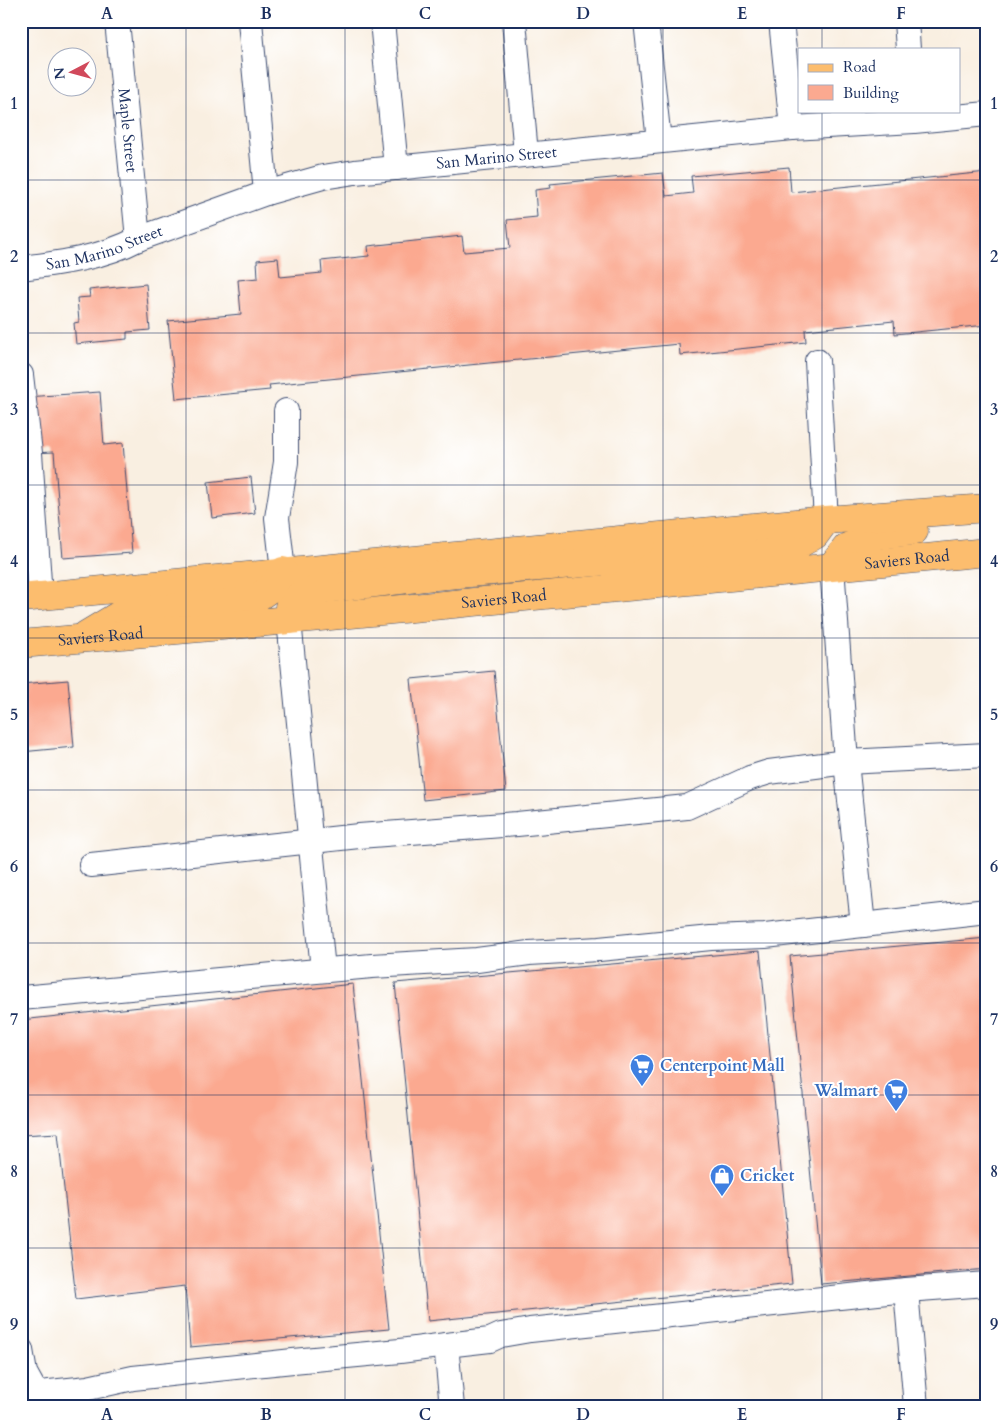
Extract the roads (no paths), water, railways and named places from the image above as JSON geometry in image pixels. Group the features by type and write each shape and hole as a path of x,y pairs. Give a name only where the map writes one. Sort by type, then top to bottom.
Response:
{"main road":[{"path":"31,597 826,520 987,508"},
{"path":"832,566 847,547 878,535 957,526 987,513"},
{"path":"597,589 652,564 778,552 802,543 815,535 826,520"},
{"path":"289,620 289,607 299,596 316,590 425,577 608,561 648,537"},
{"name":"Saviers Road","path":"21,644 289,620 987,552"},
{"path":"80,639 124,612 238,602 258,597 271,588 283,572"}],"street":[{"name":"Maple Street","path":"117,21 138,239"},
{"path":"250,21 266,193"},
{"path":"382,21 396,168"},
{"path":"514,21 526,154"},
{"path":"646,21 659,141"},
{"path":"781,21 792,128"},
{"path":"906,21 908,48"},
{"name":"San Marino Street","path":"21,268 65,262 111,251 138,239 266,193 323,177 526,154 913,116 987,114"},
{"path":"817,360 826,520"},
{"path":"21,375 30,453 31,597"},
{"path":"283,572 277,518 286,462 286,411"},
{"path":"832,566 846,762 863,925"},
{"path":"289,620 323,970"},
{"path":"91,865 310,841 517,824 687,807 750,778 768,772 846,762 987,755"},
{"path":"21,998 323,970 477,960 529,953 598,949 711,938 765,936 987,911"},
{"path":"21,1350 28,1394 88,1388 133,1378 490,1340 500,1335 530,1330 906,1290 987,1284"},
{"path":"906,1290 916,1407"},
{"path":"446,1345 452,1407"}],"place":[{"name":"Centerpoint Mall","path":"642,1087"},
{"name":"Walmart","path":"896,1112"},
{"name":"Cricket","path":"722,1197"}]}
